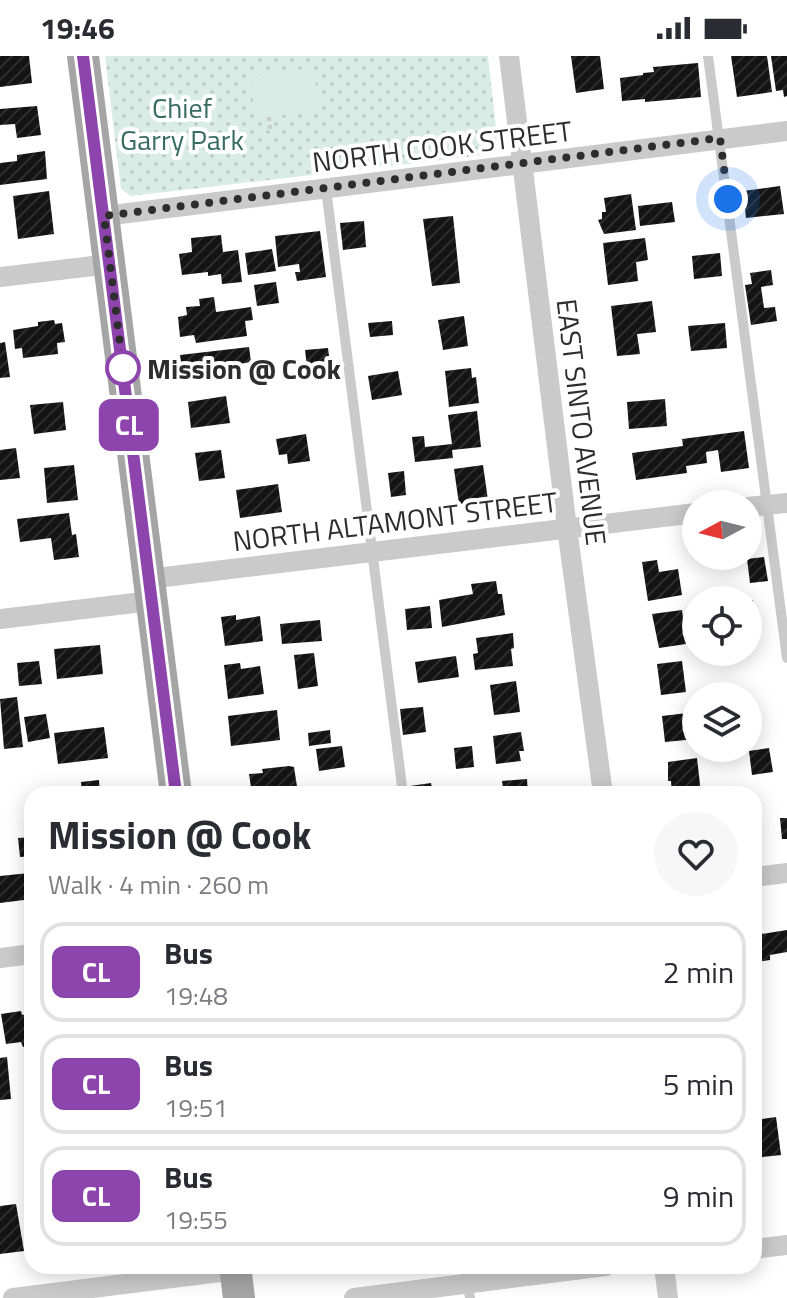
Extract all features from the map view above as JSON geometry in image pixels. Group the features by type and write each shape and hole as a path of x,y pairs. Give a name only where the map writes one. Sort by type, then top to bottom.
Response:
{"main road":[{"path":"83,56 175,786"}],"street":[{"name":"EAST SINTO AVENUE","path":"509,56 602,786"},
{"name":"NORTH COOK STREET","path":"104,216 787,131"},
{"path":"0,277 110,264"},
{"name":"NORTH ALTAMONT STREET","path":"0,619 373,551 682,515"},
{"path":"762,876 787,873"},
{"path":"0,958 24,955"},
{"path":"762,1248 787,1245"},
{"path":"354,1298 537,1274"},
{"path":"665,1274 668,1298"},
{"path":"13,1298 237,1278"}],"lane":[{"path":"708,56 787,658"},
{"path":"326,189 402,786"}],"path":[{"path":"269,117 270,129"}],"green space":[{"name":"Chief Garry Park","path":"105,56 488,56 498,146 485,155 131,196 121,189"},
{"path":"314,68 319,111 255,119 250,76"}],"building":[{"path":"0,56 29,56 32,83 0,87"},
{"path":"571,56 600,56 604,89 576,93"},
{"path":"731,56 767,56 772,92 737,97"},
{"path":"771,56 787,56 787,96 784,97 783,90 776,91"},
{"path":"698,63 701,97 622,101 620,78 654,72 653,67"},
{"path":"37,106 41,135 17,138 15,124 0,125 0,109"},
{"path":"45,151 47,179 0,185 0,163 17,161 17,155"},
{"path":"780,186 784,214 746,218 743,191"},
{"path":"49,191 54,234 18,239 13,196"},
{"path":"631,194 636,230 604,234 598,220 602,219 602,212 606,212 604,198"},
{"path":"672,202 675,222 640,226 638,206"},
{"path":"453,216 460,283 432,286 423,219"},
{"path":"364,221 366,247 343,250 340,223"},
{"path":"320,231 326,277 297,281 295,272 300,272 299,264 278,267 275,236"},
{"path":"221,235 223,252 238,250 242,282 222,284 221,274 208,276 208,272 182,275 179,254 192,252 191,238"},
{"path":"645,238 648,260 636,262 638,281 608,285 603,243"},
{"path":"272,249 276,271 248,275 245,253"},
{"path":"720,253 722,276 694,279 692,256"},
{"path":"771,270 773,285 761,287 764,308 775,307 777,321 751,325 745,285 752,284 750,273"},
{"path":"276,282 279,303 257,306 254,285"},
{"path":"214,297 216,312 251,307 253,320 245,321 247,336 196,343 194,335 180,337 178,317 187,315 186,307 200,306 199,299"},
{"path":"652,301 656,332 637,334 640,354 617,356 611,306"},
{"path":"464,316 468,346 443,350 438,320"},
{"path":"54,320 55,324 62,323 65,342 57,343 58,354 23,358 22,348 15,349 13,330"},
{"path":"392,321 393,335 370,337 368,323"},
{"path":"725,323 727,348 691,351 688,326"},
{"path":"5,342 10,377 0,378 0,343"},
{"path":"249,347 251,362 223,367 225,376 183,382 180,355"},
{"path":"328,348 331,373 308,375 305,350"},
{"path":"471,368 472,378 476,377 479,403 449,407 445,371"},
{"path":"398,371 402,395 372,400 368,376"},
{"path":"226,396 230,423 191,428 188,402"},
{"path":"665,399 667,426 629,429 627,402"},
{"path":"63,402 66,430 34,434 30,405"},
{"path":"477,411 481,447 452,450 453,458 415,462 412,437 424,436 425,447 452,444 448,415"},
{"path":"744,431 749,468 721,472 718,450 706,452 707,463 686,466 687,473 636,480 632,453 683,446 682,439"},
{"path":"306,434 310,461 288,464 287,454 279,455 276,439"},
{"path":"16,448 20,478 0,480 0,450"},
{"path":"221,450 225,478 199,481 195,453"},
{"path":"74,465 78,500 47,503 44,468"},
{"path":"483,465 488,500 459,504 454,469"},
{"path":"404,471 406,495 391,497 388,473"},
{"path":"278,484 282,512 240,518 236,490"},
{"path":"69,513 79,557 54,560 51,538 20,542 17,519"},
{"path":"762,557 768,581 750,583 748,570 762,570"},
{"path":"657,560 659,572 678,569 682,595 648,601 642,562"},
{"path":"496,581 498,594 502,594 505,615 442,627 439,600 473,594 471,584"},
{"path":"430,606 432,628 407,630 405,609"},
{"path":"682,610 682,645 659,648 652,614"},
{"path":"236,615 236,620 260,616 263,641 225,646 221,617"},
{"path":"320,620 322,641 282,644 280,624"},
{"path":"513,633 513,666 475,670 473,654 478,653 476,638"},
{"path":"100,645 103,674 57,679 54,649"},
{"path":"314,653 318,686 298,689 294,655"},
{"path":"456,656 459,677 418,683 415,662"},
{"path":"39,661 42,684 19,686 17,663"},
{"path":"682,661 685,682 682,682 682,692 661,695 657,664"},
{"path":"240,663 241,669 260,666 264,694 228,699 224,665"},
{"path":"516,681 520,712 494,715 490,685"},
{"path":"17,697 23,747 4,749 0,699"},
{"path":"423,707 426,732 403,735 400,709"},
{"path":"277,710 280,740 231,746 228,716"},
{"path":"46,714 50,738 28,742 24,717"},
{"path":"682,714 682,740 665,742 662,716"},
{"path":"104,727 108,758 58,764 54,733"},
{"path":"330,730 331,743 309,746 308,733"},
{"path":"521,732 524,751 519,751 521,761 496,764 493,736"},
{"path":"342,746 345,767 319,771 316,749"},
{"path":"472,746 474,767 456,769 454,748"},
{"path":"769,748 773,772 752,775 750,762 762,762 762,749"},
{"path":"668,762 697,762 700,786 671,786 671,781 668,781"},
{"path":"294,767 297,786 251,786 249,774 263,773 262,769"},
{"path":"527,779 527,786 503,786 502,781"},
{"path":"99,780 99,786 81,786 81,782"},
{"path":"780,818 787,818 787,839 782,839"},
{"path":"18,838 24,838 24,857 20,857"},
{"path":"24,874 24,900 0,903 0,876"},
{"path":"787,930 787,952 770,955 770,960 762,961 762,934"},
{"path":"21,1011 24,1015 24,1047 21,1042 6,1044 1,1014"},
{"path":"7,1057 11,1099 0,1100 0,1058"},
{"path":"776,1117 781,1155 762,1157 762,1119"},
{"path":"16,1204 24,1251 0,1254 0,1206"}],"bus line":[{"name":"CL","path":"83,56 175,786"}],"place":[{"name":"Mission @ Cook","path":"123,368"}],"route":[{"path":"123,368 104,216 720,138 728,199"}]}
